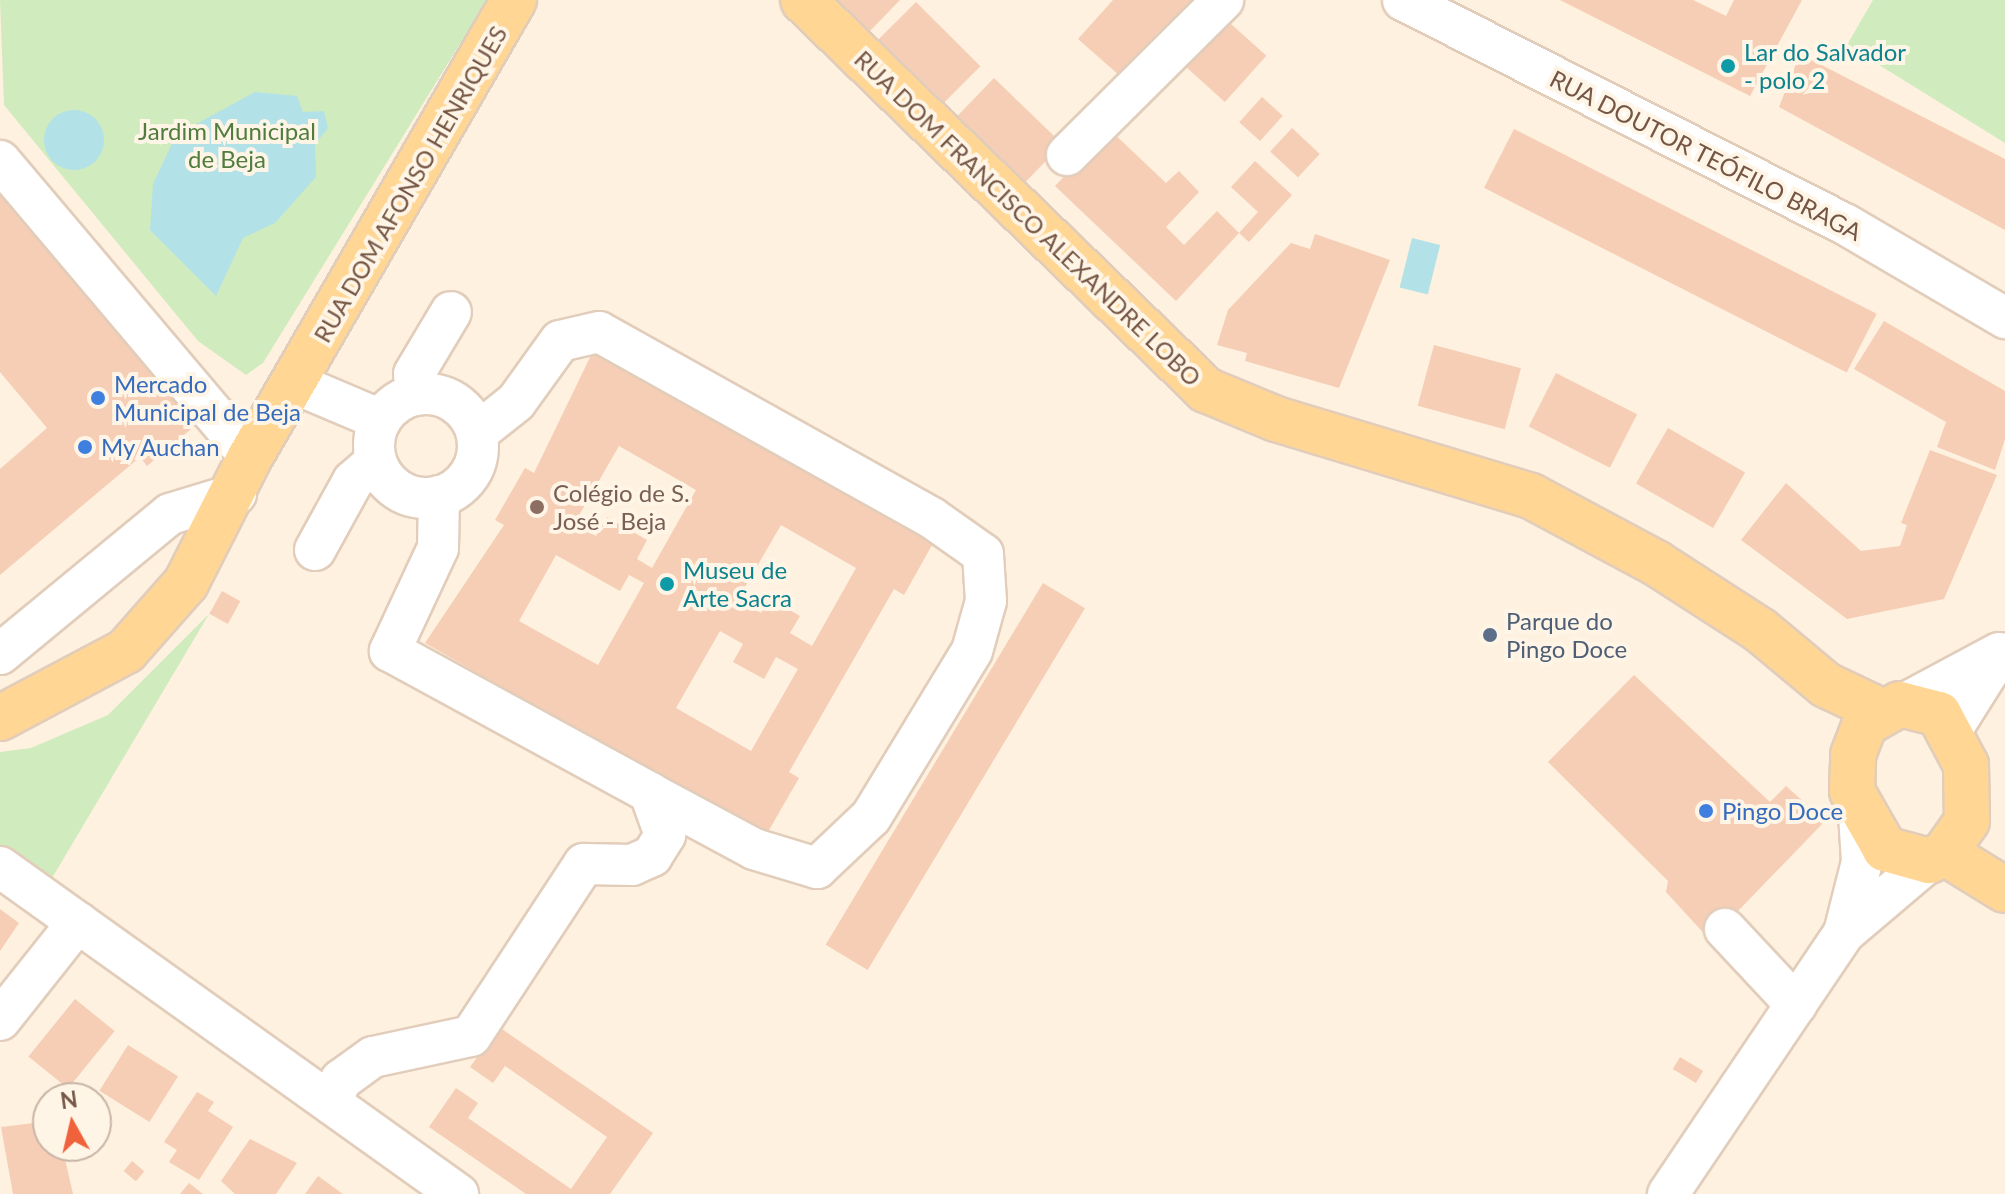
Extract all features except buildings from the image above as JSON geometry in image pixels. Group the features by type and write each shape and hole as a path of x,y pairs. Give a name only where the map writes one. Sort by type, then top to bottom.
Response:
{"main road":[{"name":"RUA DOM AFONSO HENRIQUES","path":"3,712 126,651 186,583 243,476 514,0"},
{"name":"RUA DOM FRANCISCO ALEXANDRE LOBO","path":"803,0 1206,390 1531,496 1642,555 1760,630 1826,685 1880,719"},
{"path":"1947,845 1966,765 1952,729 1939,714 1880,719 1850,771 1859,814 1885,849 1947,845 2005,877"},
{"path":"1947,845 2005,890"}],"street":[{"path":"1067,155 1223,0"},
{"name":"RUA DOUTOR TEÓFILO BRAGA","path":"1403,0 1845,224 2005,318"},
{"path":"0,161 243,476 170,514 0,654"},
{"path":"416,395 414,374 451,312"},
{"path":"439,496 438,548 390,651 754,849 817,868 871,817 972,651 986,601 983,554 599,332 560,341 516,402 477,433"},
{"path":"296,384 381,420"},
{"path":"315,550 353,481 376,461 381,420 416,395 447,398 477,433 475,466 439,496 407,495 376,461"},
{"path":"1880,719 2002,645"},
{"path":"1952,729 2002,645"},
{"path":"331,1103 341,1080 373,1057 471,1036 584,864 632,865 652,856 665,835 650,793"},
{"path":"1844,933 1862,862 1859,814"},
{"path":"1668,1194 1844,933 1947,845"},
{"path":"0,867 458,1194"},
{"path":"0,1020 78,922"},
{"path":"1725,929 1796,1005"}],"green space":[{"name":"Jardim Municipal de Beja","path":"0,0 487,0 263,363 246,375 198,341 4,105"},
{"path":"1873,0 2005,0 2005,143 1847,45"},
{"path":"209,614 52,878 0,846 0,752 31,748 108,715"}],"water":[{"path":"255,92 297,96 303,112 324,111 328,128 315,144 316,177 275,223 243,238 216,296 150,230 153,184 176,135"},
{"path":"74,110 95,119 104,140 95,161 74,170 53,161 44,140 53,119"},
{"path":"1412,238 1440,245 1428,295 1400,287"}],"place":[{"name":"Lar do Salvador - polo 2","path":"1728,66"},
{"name":"Mercado Municipal de Beja","path":"98,398"},
{"name":"My Auchan","path":"85,447"},
{"name":"Colégio de S. José - Beja","path":"537,507"},
{"name":"Museu de Arte Sacra","path":"667,584"},
{"name":"Parque do Pingo Doce","path":"1490,635"},
{"name":"Pingo Doce","path":"1706,811"}]}
